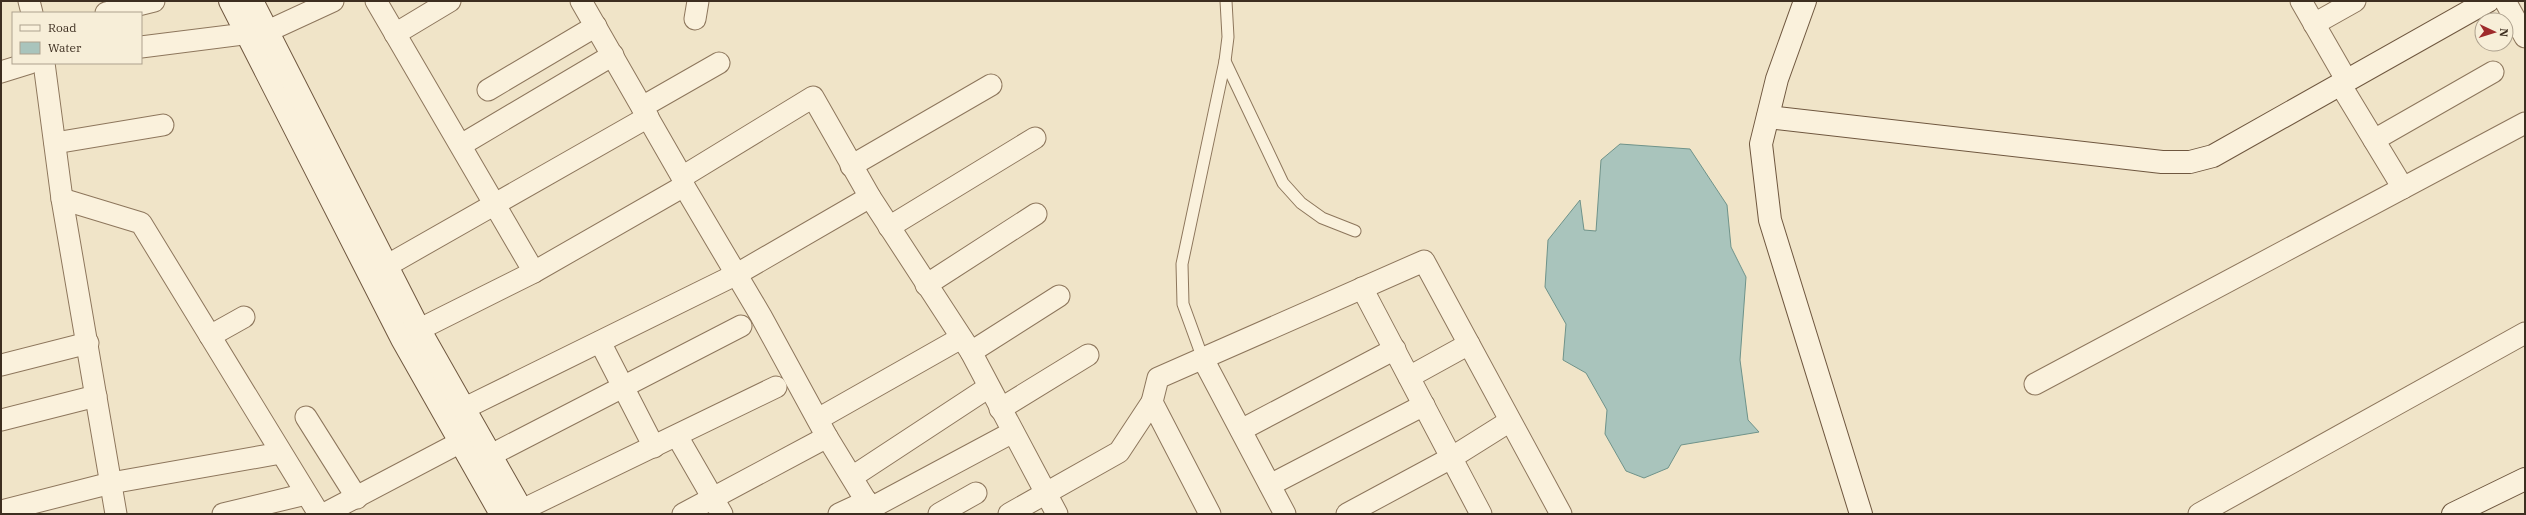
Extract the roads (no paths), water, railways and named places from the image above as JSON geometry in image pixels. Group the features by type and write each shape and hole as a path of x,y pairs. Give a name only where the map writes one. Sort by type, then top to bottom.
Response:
{"street":[{"path":"28,1 32,12"},
{"path":"110,12 154,1"},
{"path":"230,1 258,33 388,265 410,334 463,409 468,439 489,456 523,512 776,387"},
{"path":"252,1 258,33 410,334 468,439 501,514"},
{"path":"142,47 258,33 333,1"},
{"path":"376,1 534,272"},
{"path":"396,34 450,1"},
{"path":"1805,1 1777,78 1761,144 1770,220 1861,514"},
{"path":"2301,1 2374,140 2403,188"},
{"path":"2314,24 2354,1"},
{"path":"1768,117 2162,162 2190,162 2213,156 2488,1"},
{"path":"2505,1 2525,38"},
{"path":"586,3 596,26 683,182 737,274 822,428 870,508"},
{"path":"488,90 596,26"},
{"path":"461,145 612,55"},
{"path":"1,72 27,64"},
{"path":"44,64 62,199 88,343 116,514"},
{"path":"388,265 496,205 719,64"},
{"path":"2374,140 2493,72"},
{"path":"851,166 991,85"},
{"path":"410,334 534,272 683,182 813,97 851,166 889,228 966,345 1057,514"},
{"path":"2035,384 2525,124"},
{"path":"55,143 163,125"},
{"path":"889,228 1035,138"},
{"path":"463,409 737,274 870,197"},
{"path":"62,199 141,222 319,514"},
{"path":"926,285 1036,214"},
{"path":"1009,514 1119,452 1152,402 1158,378 1424,261 1561,514"},
{"path":"1362,288 1481,514"},
{"path":"683,514 717,506 822,428 966,345 1059,296"},
{"path":"210,336 244,317"},
{"path":"489,456 741,326"},
{"path":"2199,514 2525,333"},
{"path":"600,342 654,447"},
{"path":"1,365 88,343"},
{"path":"1409,377 1469,344"},
{"path":"1241,430 1395,349"},
{"path":"1000,409 1088,355"},
{"path":"1203,359 1285,514"},
{"path":"852,477 989,387"},
{"path":"1,420 96,396"},
{"path":"1152,402 1210,514"},
{"path":"1270,485 1424,405"},
{"path":"306,417 357,498"},
{"path":"1348,514 1451,458 1510,421"},
{"path":"839,514 870,508 1013,432"},
{"path":"677,436 717,506"},
{"path":"324,514 468,439"},
{"path":"1,510 111,483 281,453"},
{"path":"2453,514 2525,479"},
{"path":"939,514 976,493"},
{"path":"224,514 306,494"}],"lane":[{"path":"1203,359 1183,304 1182,264 1225,61 1228,37 1226,1"},
{"path":"1225,61 1283,183 1301,204 1322,218 1355,231"}],"water":[{"path":"1620,144 1690,149 1727,205 1731,247 1746,277 1740,360 1748,420 1759,432 1681,445 1668,468 1644,478 1626,471 1605,434 1607,410 1586,373 1563,360 1566,324 1545,287 1548,240 1580,200 1584,230 1596,231 1601,160"}]}
